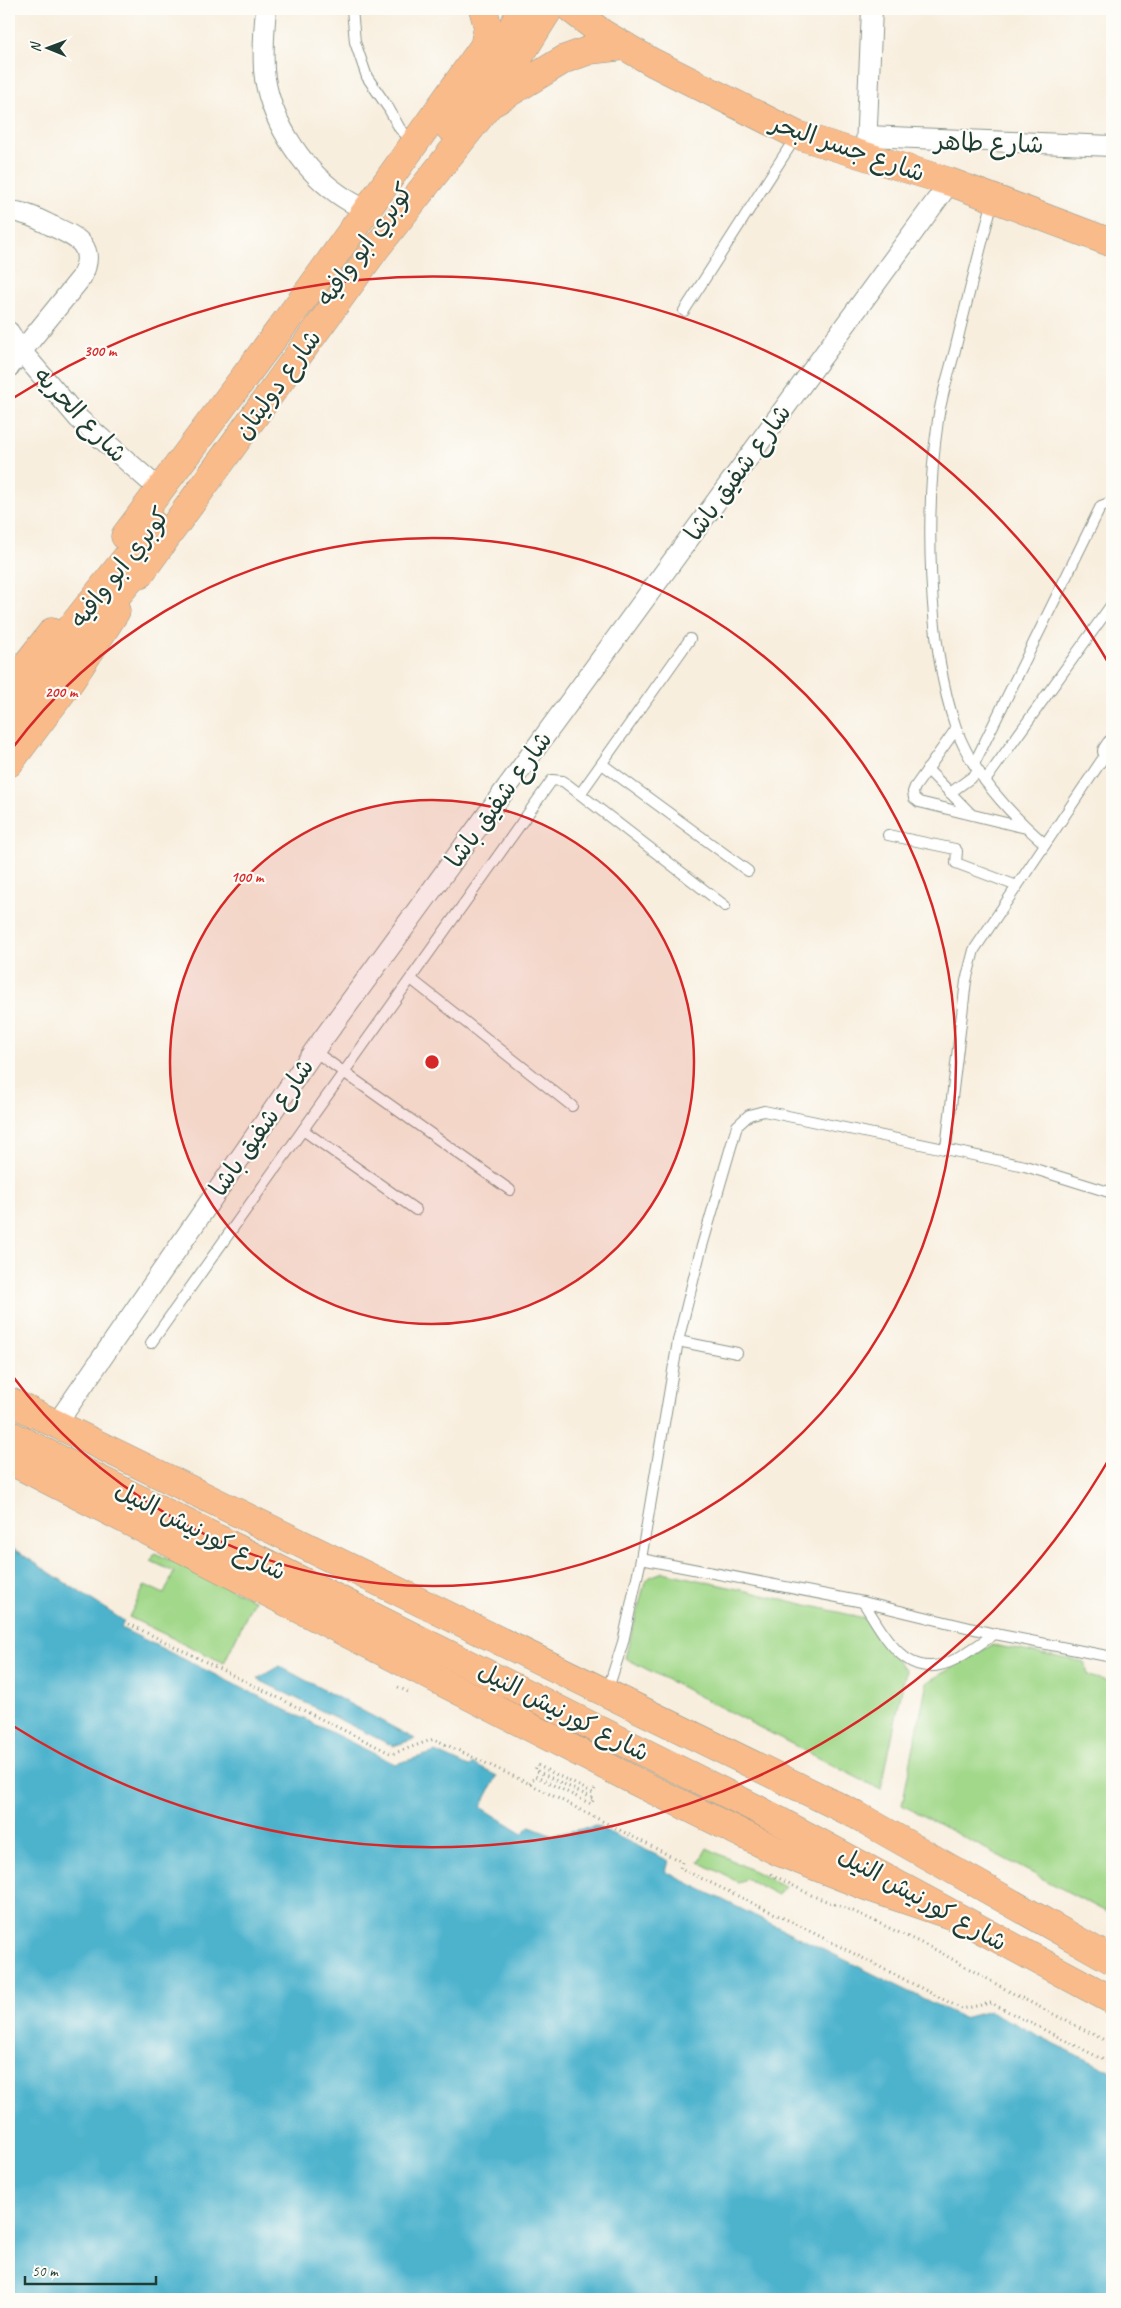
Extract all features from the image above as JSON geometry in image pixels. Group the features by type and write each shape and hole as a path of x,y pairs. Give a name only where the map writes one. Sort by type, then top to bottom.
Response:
{"main road":[{"name":"شارع دوليتان","path":"9,687 160,490 416,143 484,46 488,27 483,9"},
{"name":"كوبري ابو وافيه","path":"9,708 208,454 398,197 496,59 522,9"},
{"name":"شارع دوليتان","path":"9,763 71,680 152,554 376,248 489,105 549,9"},
{"name":"شارع جسر البحر","path":"571,9 602,32 652,62 797,135 866,145 993,200 1112,243"},
{"path":"489,105 565,59 590,50 625,46"},
{"path":"9,723 152,554"},
{"name":"شارع كورنيش النيل","path":"9,1402 57,1423 856,1815 1112,1960"},
{"name":"شارع كورنيش النيل","path":"9,1434 757,1809 1112,2000"},
{"path":"9,1460 633,1780 779,1852 868,1887 953,1916"},
{"path":"757,1809 774,1802 780,1785 778,1776"},
{"path":"836,1851 834,1842 835,1832 847,1818 856,1815"}],"street":[{"path":"266,9 264,72 273,107 288,139 310,168 336,193 366,211"},
{"path":"866,145 872,9"},
{"name":"شارع طاهر","path":"866,145 1112,146"},
{"name":"شارع شفيق باشا","path":"57,1423 314,1051 950,182"},
{"path":"9,210 26,214 78,237 85,247 88,258 86,269 81,278 15,359"},
{"name":"شارع الحريه","path":"9,332 15,359 79,419 160,490"}],"lane":[{"path":"352,9 355,42 367,77 390,109 400,129 416,143"},
{"path":"684,311 797,135"},
{"path":"993,200 938,419 932,488 931,558 934,612 941,665 956,729 976,768 994,794 1026,828 1045,844"},
{"path":"950,793 976,768 1101,506 1112,502"},
{"path":"985,781 1112,604"},
{"path":"580,794 690,639"},
{"path":"956,729 915,787 913,792 914,798 919,802 1026,828"},
{"path":"946,1148 968,970 974,950 1111,750"},
{"path":"602,764 748,871"},
{"path":"927,769 970,814"},
{"path":"151,1343 552,780 563,781 725,906"},
{"path":"888,835 955,849 957,851 956,863 1017,886"},
{"path":"411,979 572,1106"},
{"path":"314,1051 510,1190"},
{"path":"607,1693 622,1642 641,1559 678,1341 700,1253 737,1126 749,1115 764,1111 1025,1166 1112,1193"},
{"path":"303,1130 416,1210"},
{"path":"678,1341 737,1353"},
{"path":"641,1559 863,1602 995,1634 1112,1657"},
{"path":"863,1602 890,1645 901,1657 917,1664 936,1666 954,1660 995,1634"}],"path":[{"path":"129,1624 392,1754 434,1739 530,1784 682,1862 680,1868 796,1924 962,2009 991,2003 1112,2064"},
{"path":"530,1784 534,1776 591,1804 594,1800 535,1770 537,1765 593,1793 597,1786"}],"green space":[{"path":"155,1553 254,1600 224,1663 129,1617 145,1585 164,1594 174,1572 151,1561"},
{"path":"663,1572 864,1618 870,1623 889,1651 906,1670 881,1790 625,1658 645,1582 650,1577"},
{"path":"992,1645 1085,1662 1088,1676 1112,1682 1112,1915 902,1805 927,1682"},
{"path":"707,1848 784,1886 778,1895 747,1879 738,1882 699,1862"}],"water":[{"path":"9,1546 124,1621 121,1628 395,1764 436,1752 469,1767 473,1764 497,1776 481,1807 523,1833 530,1826 553,1835 596,1826 669,1861 666,1872 963,2018 989,2011 1112,2072 1112,2299 9,2299"},
{"path":"279,1666 415,1739 393,1746 257,1679"}]}
